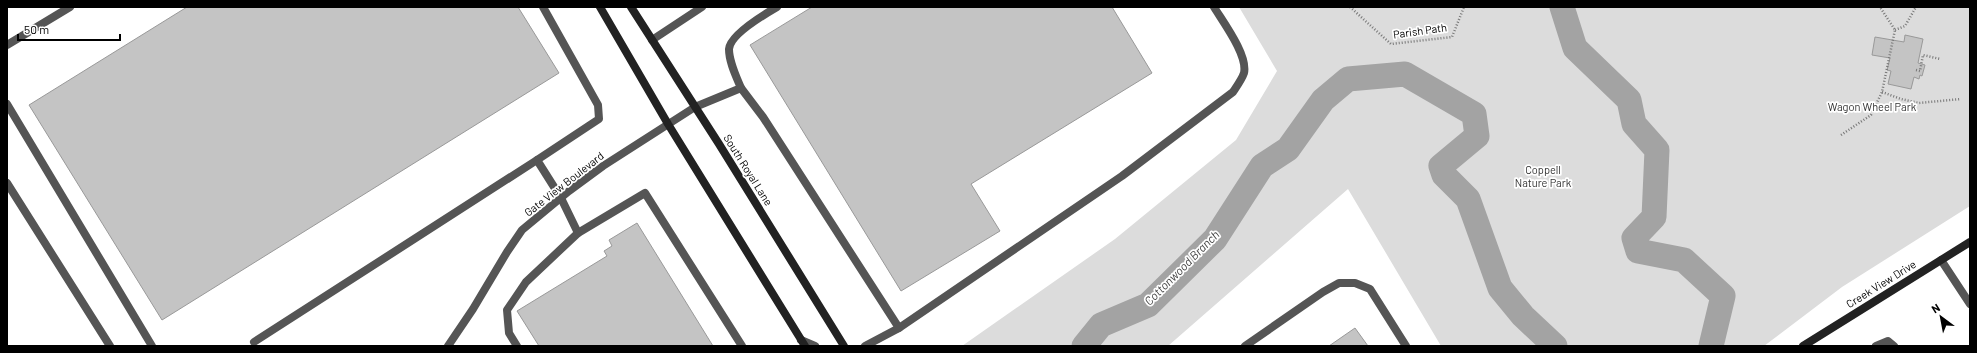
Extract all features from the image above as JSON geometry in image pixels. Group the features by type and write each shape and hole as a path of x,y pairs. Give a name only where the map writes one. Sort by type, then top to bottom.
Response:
{"main road":[{"path":"600,7 668,124 803,343"},
{"name":"South Royal Lane","path":"630,7 720,144 844,346"},
{"name":"Creek View Drive","path":"1803,346 1970,242"}],"street":[{"path":"7,45 70,7"},
{"path":"253,345 599,119 598,105 543,7"},
{"path":"777,7 736,36 729,48 732,63 741,88 763,117 899,328"},
{"path":"865,346 899,328 1122,176 1233,92 1244,72 1244,60 1214,7"},
{"path":"652,40 699,8"},
{"name":"Gate View Boulevard","path":"448,346 474,309 507,252 522,230 603,166 695,107 741,88"},
{"path":"7,104 152,346"},
{"path":"537,160 561,198 578,233"},
{"path":"7,184 110,346"},
{"path":"517,346 509,333 507,310 526,282 578,233 645,193 742,346"},
{"path":"1941,260 1970,305"},
{"path":"1244,346 1323,292 1339,283 1355,283 1370,289 1406,346"},
{"path":"1876,346 1888,341 1894,346"},
{"path":"803,343 815,346"}],"path":[{"name":"Parish Path","path":"1350,7 1391,44 1452,37 1464,7"},
{"path":"1841,134 1871,115 1882,92 1895,30 1880,7"},
{"path":"1895,30 1905,26 1916,7"},
{"path":"1916,70 1920,71 1923,55 1940,59"},
{"path":"1882,92 1901,99 1919,103 1961,99"}],"green space":[{"name":"Coppell Nature Park","path":"1239,7 1970,7 1970,206 1842,287 1764,346 1441,346 1348,189 1168,346 962,346 1115,239 1236,140 1277,71"}],"building":[{"path":"187,7 518,7 559,73 162,320 29,105"},
{"path":"812,7 1112,7 1152,73 971,184 1000,231 901,291 750,45"},
{"path":"1905,35 1923,39 1918,63 1925,65 1922,76 1920,75 1919,79 1914,77 1911,89 1888,84 1891,71 1887,70 1890,58 1872,55 1875,37 1904,42"},
{"path":"637,223 713,346 539,346 517,311 607,256 604,251 612,246 609,240"},
{"path":"1355,328 1368,346 1329,346"}],"waterway":[{"name":"Cottonwood Branch","path":"1562,7 1575,48 1629,100 1634,124 1657,150 1654,217 1634,238 1638,251 1684,260 1723,296 1711,346"},
{"name":"Cottonwood Branch","path":"1084,346 1101,325 1148,305 1215,239 1262,166 1288,149 1323,100 1348,79 1405,74 1474,114 1477,136 1441,166 1444,175 1468,199 1500,288 1523,316 1555,346"}],"park label":[{"name":"Wagon Wheel Park","path":"1872,107"}]}
